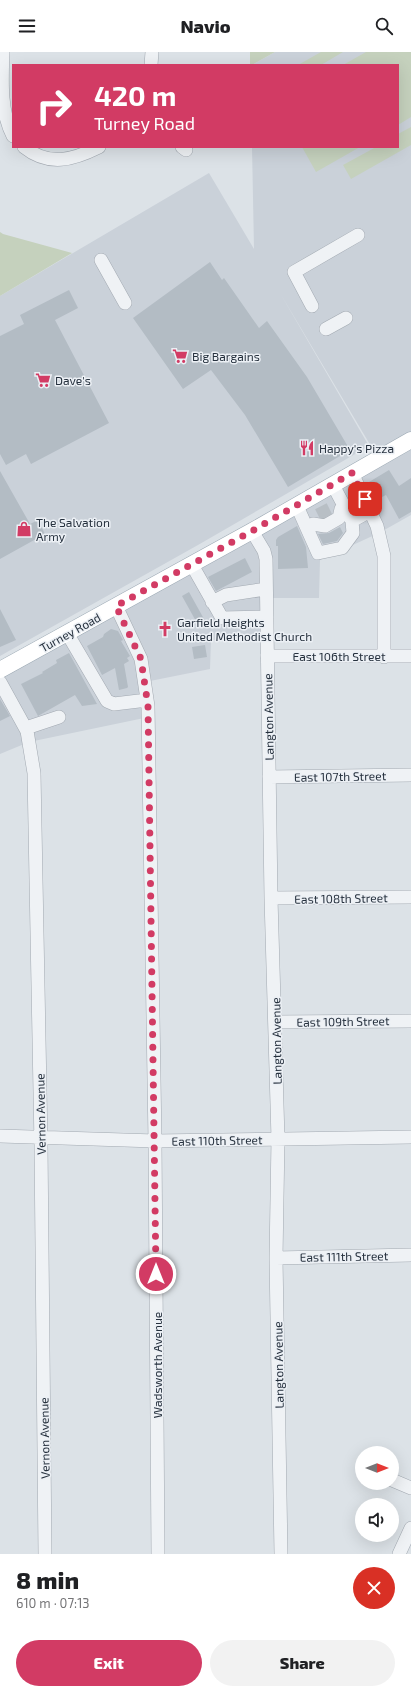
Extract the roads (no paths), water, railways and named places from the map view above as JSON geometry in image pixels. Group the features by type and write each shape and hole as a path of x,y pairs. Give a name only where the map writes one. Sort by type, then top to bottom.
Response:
{"main road":[{"name":"Turney Road","path":"0,670 192,565 411,440"}],"street":[{"path":"3,52 2,106 6,123 12,134"},
{"path":"151,64 152,52"},
{"path":"26,148 41,157 62,160 75,158 97,148"},
{"path":"312,306 294,272 358,235"},
{"path":"101,260 125,303"},
{"path":"326,329 346,318"},
{"path":"352,473 377,526 384,556 384,656"},
{"path":"297,506 312,522 325,526 339,518 340,508 333,485"},
{"path":"312,522 318,554 342,548 353,533 352,521 340,508"},
{"path":"352,521 370,511"},
{"name":"Langton Avenue","path":"252,531 264,552 267,618 271,898 278,1139 276,1258 281,1554"},
{"path":"192,565 222,618 267,618"},
{"path":"212,602 230,594 266,589"},
{"name":"Wadsworth Avenue","path":"116,606 141,659 147,700 155,1141 158,1554"},
{"path":"67,633 107,701 114,704 147,700"},
{"name":"East 106th Street","path":"267,656 411,656"},
{"name":"Vernon Avenue","path":"0,682 26,728 34,773 45,1554"},
{"path":"26,728 59,717"},
{"name":"East 107th Street","path":"269,777 411,775"},
{"name":"East 108th Street","path":"271,898 411,897"},
{"name":"East 109th Street","path":"275,1022 411,1021"},
{"name":"East 110th Street","path":"0,1136 40,1136 155,1141 411,1137"},
{"name":"East 111th Street","path":"276,1258 411,1255"},
{"path":"399,1483 411,1488"},
{"path":"399,1554 411,1528"}],"tunnel":[{"path":"318,515 334,507"}],"place":[{"name":"Big Bargains","path":"180,356"},
{"name":"Dave's","path":"43,380"},
{"name":"Happy's Pizza","path":"307,448"},
{"name":"The Salvation Army","path":"24,529"},
{"name":"Garfield Heights United Methodist Church","path":"165,629"}]}
